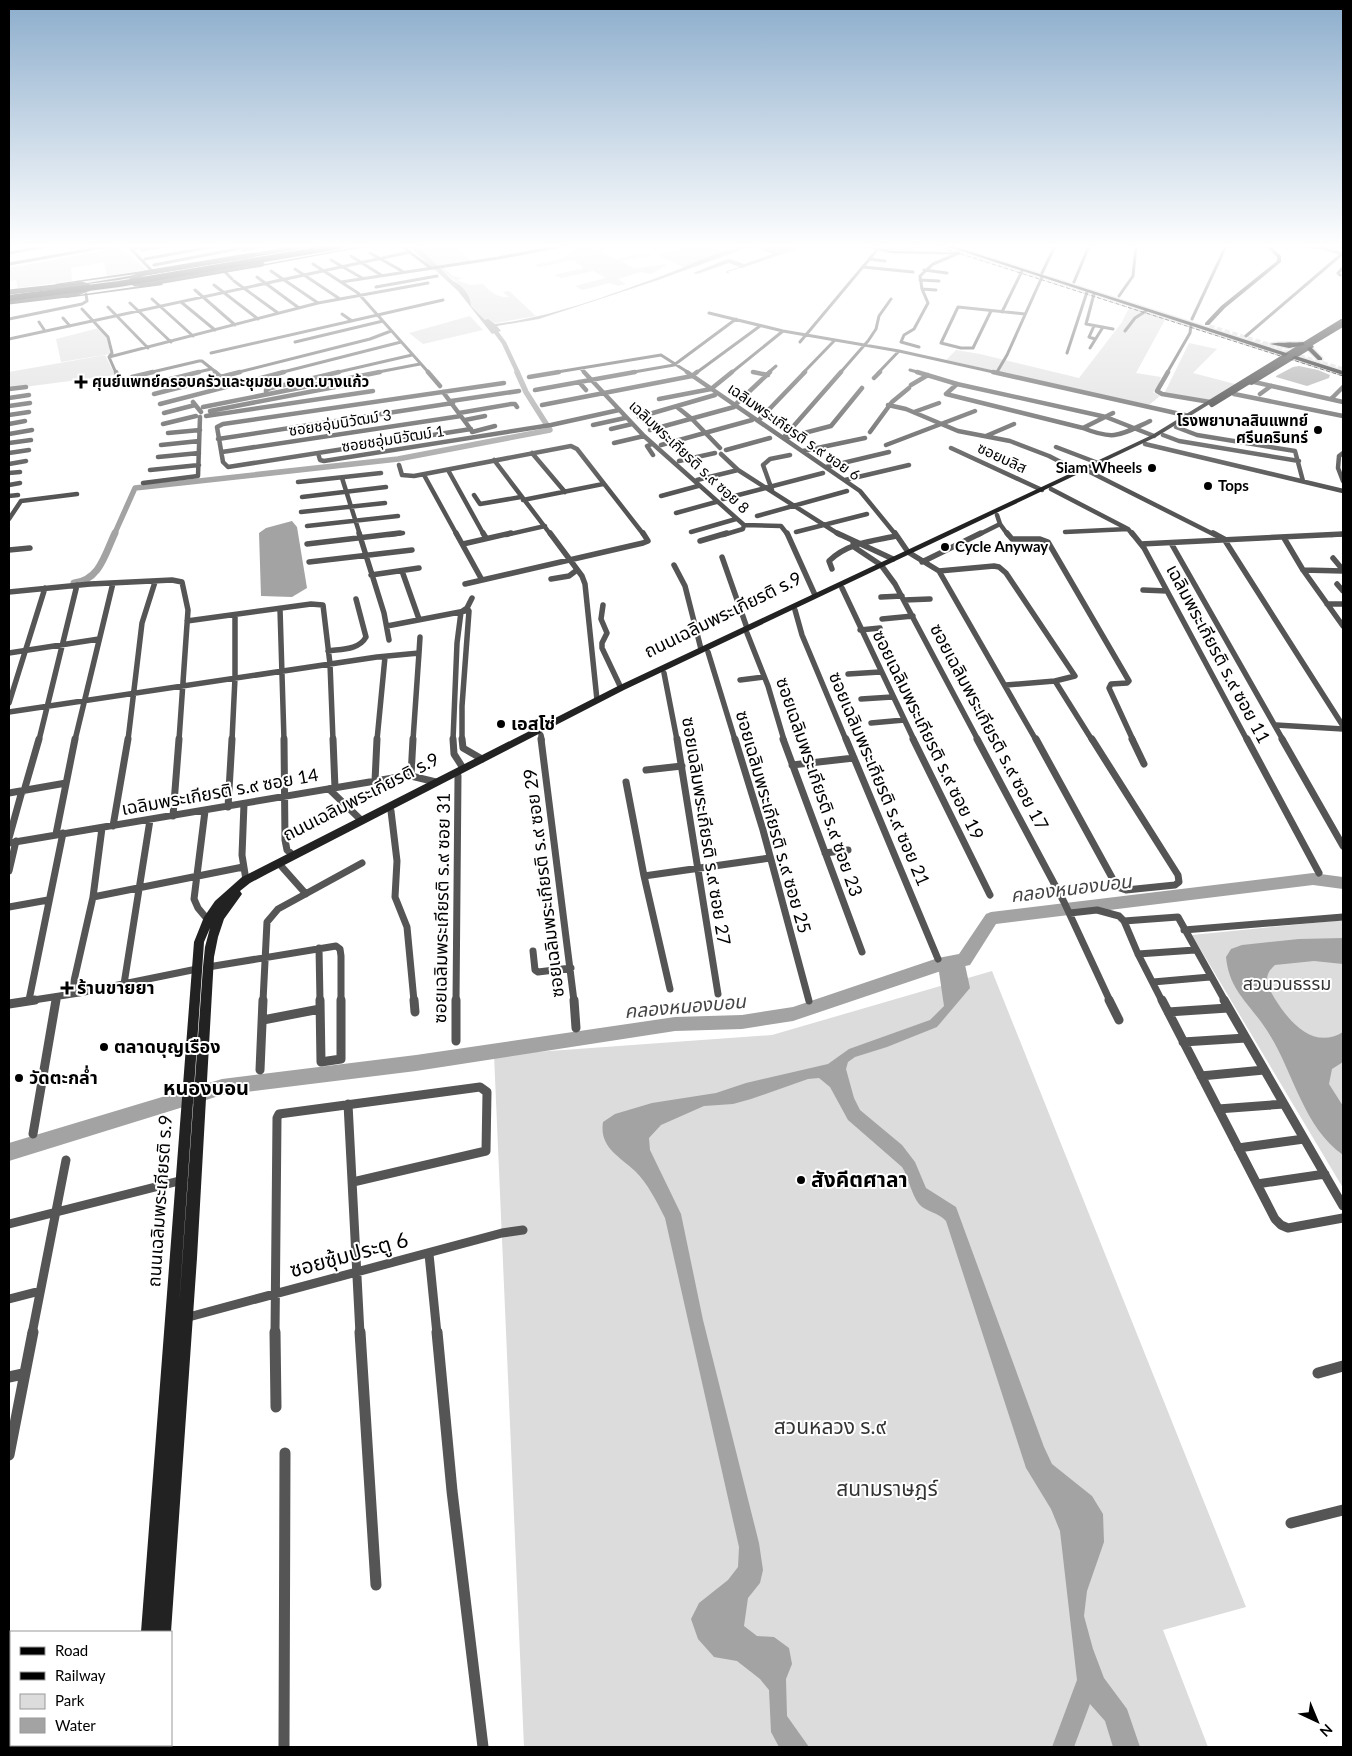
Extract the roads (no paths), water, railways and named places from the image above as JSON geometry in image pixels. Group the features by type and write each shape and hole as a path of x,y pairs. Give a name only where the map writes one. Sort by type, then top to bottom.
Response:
{"main road":[{"path":"1208,328 1232,338 1245,338"},
{"path":"1210,328 1239,334 1285,354 1343,373"},
{"name":"ถนนเฉลิมพระเกียรติ ร.9","path":"1188,419 1285,354 1330,328"},
{"path":"1211,403 1340,328"},
{"name":"ถนนเฉลิมพระเกียรติ ร.9","path":"202,968 213,930 221,914 236,895 282,866 391,810 482,759 621,688 747,630 815,595 883,566 1016,504 1156,436 1234,394 1340,328"},
{"path":"1318,335 1320,337 1327,337"},
{"path":"1272,347 1302,344"},
{"path":"1272,347 1292,350 1343,366"},
{"path":"1272,347 1277,360"},
{"path":"1309,348 1320,359"},
{"path":"1285,363 1309,362"},
{"path":"1268,365 1275,365 1277,368"},
{"path":"1343,366 1337,368 1343,373"},
{"name":"ถนนเฉลิมพระเกียรติ ร.9","path":"1132,448 1145,444 1156,436 1176,427 1211,403"},
{"name":"ถนนเฉลิมพระเกียรติ ร.9","path":"1084,471 1118,455"},
{"name":"ถนนเฉลิมพระเกียรติ ร.9","path":"747,630 842,588 893,559 997,515 1016,504"},
{"name":"ถนนเฉลิมพระเกียรติ ร.9","path":"149,1631 182,1180 188,1116 194,1088 202,968 200,942 208,920 219,904 246,880 436,782 541,735 664,673 705,650"},
{"name":"ถนนเฉลิมพระเกียรติ ร.9","path":"163,1631 199,1104 194,1088"}],"street":[{"path":"9,339 61,328"},
{"path":"100,328 108,337 112,353 109,357"},
{"path":"128,328 148,348"},
{"path":"156,328 171,342"},
{"path":"184,328 193,336"},
{"path":"109,357 223,328"},
{"path":"212,353 322,328"},
{"path":"295,342 354,328"},
{"path":"389,328 440,386"},
{"path":"535,390 589,378 674,366 724,328"},
{"path":"542,405 692,376 757,328"},
{"path":"767,328 834,341 899,350 998,372 1188,419"},
{"path":"800,342 814,328"},
{"path":"785,438 874,334 876,328"},
{"path":"914,328 904,335 901,342 919,347"},
{"path":"949,328 942,343 960,348 973,348 982,328"},
{"path":"998,372 1019,328"},
{"path":"1068,353 1075,334 1075,328"},
{"path":"1093,328 1089,337 1095,339"},
{"path":"1090,348 1101,328"},
{"path":"1107,328 1113,329"},
{"path":"1125,332 1128,328"},
{"path":"1191,328 1157,390 1162,394 1211,403"},
{"path":"1190,332 1203,328"},
{"path":"1245,338 1257,328"},
{"path":"16,329 22,336"},
{"path":"154,394 370,339 391,331"},
{"path":"659,399 711,389 783,332"},
{"path":"288,336 301,347"},
{"path":"759,420 834,341"},
{"path":"160,404 401,343"},
{"path":"874,378 899,350"},
{"name":"เฉลิมพระเกียรติ ร.๙ ซอย 6","path":"530,377 658,354 759,420 866,496 911,553 922,562 939,571"},
{"path":"266,394 266,390 271,388 412,355"},
{"path":"109,357 118,379"},
{"path":"132,378 199,361 202,361 221,377"},
{"path":"203,406 420,364"},
{"path":"650,430 735,405 776,366"},
{"name":"เฉลิมพระเกียรติ ร.๙ ซอย 8","path":"580,368 652,444 736,519 744,525 781,526 787,533 815,595"},
{"path":"142,386 211,369"},
{"path":"910,370 957,384 1104,417 1156,436 1298,461"},
{"path":"343,371 347,378"},
{"path":"753,372 768,374"},
{"path":"870,432 888,405 898,394 928,375"},
{"path":"578,380 586,390"},
{"path":"163,424 361,382"},
{"path":"1254,382 1343,402"},
{"path":"495,426 233,467 225,465 218,439 218,427 223,424 504,383"},
{"path":"957,384 946,394 1083,428 1109,437 1150,420"},
{"path":"1260,394 1271,386"},
{"path":"9,390 26,387"},
{"path":"1331,399 1343,387"},
{"path":"785,438 831,426 862,388"},
{"path":"202,415 373,391"},
{"path":"218,439 519,391"},
{"path":"443,392 477,437 551,425 619,410"},
{"path":"982,403 993,392"},
{"path":"1234,394 1343,416"},
{"path":"9,398 29,395"},
{"path":"639,418 715,395"},
{"path":"143,483 196,478 199,465 202,415 188,397"},
{"path":"914,412 939,402"},
{"path":"9,406 30,403"},
{"name":"ซอยชอุ่มนิวัฒม์ 3","path":"222,452 460,414 511,404 517,406"},
{"path":"1035,416 1043,404"},
{"path":"164,413 195,405"},
{"path":"888,405 914,412 958,431 1010,441 1049,456 1224,539 1343,728"},
{"path":"677,407 692,419 720,448 726,450 770,438"},
{"path":"886,445 975,411"},
{"path":"9,415 29,412"},
{"path":"1083,428 1113,413"},
{"path":"465,420 485,416"},
{"path":"593,425 626,418"},
{"path":"661,444 752,420"},
{"path":"9,424 25,422"},
{"path":"611,429 632,424"},
{"path":"985,436 1014,424"},
{"path":"1176,427 1198,435 1296,451 1303,481"},
{"path":"9,434 32,430"},
{"path":"168,432 200,430"},
{"path":"614,443 644,436"},
{"name":"ซอยชอุ่มนิวัฒม์ 1","path":"318,453 320,460 324,461 477,437"},
{"path":"803,452 865,438"},
{"path":"9,443 31,440"},
{"path":"161,445 199,441"},
{"path":"652,444 647,446 653,455"},
{"path":"1145,444 1343,491"},
{"path":"399,465 402,475 424,475 532,452 571,446 577,449 603,484 630,515 648,541 465,584"},
{"path":"1056,447 1098,463"},
{"path":"508,448 515,456"},
{"path":"715,453 715,450 720,448"},
{"name":"ซอยบลิส","path":"951,448 1043,491"},
{"path":"9,453 29,450"},
{"path":"679,460 715,453 726,453 726,450"},
{"path":"532,452 565,492"},
{"path":"826,467 889,452"},
{"path":"158,457 199,453"},
{"path":"1343,453 1339,456 1343,482"},
{"path":"721,454 738,470 765,488"},
{"path":"790,455 770,460 763,465 772,488 793,506 853,544 883,566"},
{"path":"1271,457 1276,474"},
{"path":"494,460 570,559 585,584 597,700"},
{"path":"9,464 26,461"},
{"path":"150,470 199,465"},
{"path":"844,480 909,465"},
{"path":"448,470 486,538"},
{"path":"698,480 738,470"},
{"path":"9,473 20,472"},
{"path":"298,482 381,473"},
{"path":"723,499 765,488 772,488 823,473"},
{"path":"424,475 482,580"},
{"path":"342,478 389,640"},
{"path":"9,485 20,483"},
{"path":"474,495 483,504 565,492 603,484"},
{"path":"661,496 698,486"},
{"path":"302,496 386,487"},
{"path":"757,516 847,491"},
{"name":"เฉลิมพระเกียรติ ร.๙ ซอย 11","path":"1043,491 1128,529 1140,544 1319,873"},
{"path":"9,519 21,502 76,494"},
{"path":"9,496 18,495"},
{"path":"676,513 716,502"},
{"path":"301,512 385,503"},
{"path":"796,532 867,514"},
{"path":"997,515 1000,524 1012,539 1048,542 1129,681 1127,683 1111,684 1109,688 1144,764"},
{"path":"307,526 398,516"},
{"path":"691,532 736,519"},
{"path":"922,562 1000,524"},
{"path":"700,541 744,529 744,525"},
{"path":"463,544 545,526"},
{"path":"1065,532 1128,529"},
{"path":"307,544 403,533"},
{"path":"1140,544 1343,534"},
{"path":"832,569 830,565 832,558 853,544 896,536"},
{"path":"1284,538 1303,570 1343,626"},
{"path":"1171,543 1343,846"},
{"path":"861,544 893,559"},
{"path":"9,550 30,548"},
{"path":"309,562 412,550"},
{"name":"ซอยเฉลิมพระเกียรติ ร.๙ ซอย 23","path":"722,557 764,677 792,765 862,952"},
{"path":"1333,558 1343,570"},
{"name":"ซอยเฉลิมพระเกียรติ ร.๙ ซอย 25","path":"674,565 685,586 770,858 808,1001"},
{"name":"ซอยเฉลิมพระเกียรติ ร.๙ ซอย 17","path":"883,566 903,598 1064,902 1119,1020"},
{"path":"1006,685 1055,681 1075,676 1004,570 994,566 939,571 1006,685 1118,886 1133,890 1167,887 1178,883 1178,875 1055,681"},
{"path":"371,574 419,568"},
{"path":"551,579 569,576 577,570"},
{"path":"1303,570 1343,570"},
{"path":"402,571 419,619"},
{"path":"9,592 113,583 172,580 182,582 188,610 173,816"},
{"path":"113,826 134,694 143,620 148,598 155,582"},
{"path":"29,1000 48,900 66,783 83,701 113,583"},
{"path":"1337,584 1343,591"},
{"path":"9,838 48,706 61,645 77,586"},
{"path":"9,703 45,588"},
{"name":"ซอยเฉลิมพระเกียรติ ร.๙ ซอย 19","path":"842,588 892,697 990,895"},
{"path":"1143,590 1167,591"},
{"path":"881,597 930,599"},
{"path":"463,748 459,707 458,637 466,610 472,598"},
{"path":"328,651 360,644 365,640 366,637 356,599"},
{"path":"187,622 311,604 323,605 330,664 332,788 361,820"},
{"path":"1327,604 1343,604"},
{"path":"603,605 601,619 607,633 602,643 602,648 621,688"},
{"path":"280,609 286,840 287,850 293,855"},
{"path":"386,626 466,610"},
{"path":"461,772 454,751 459,707 466,670 466,610"},
{"name":"ซอยเฉลิมพระเกียรติ ร.๙ ซอย 21","path":"795,610 802,635 938,959"},
{"path":"228,807 235,678 235,616"},
{"path":"882,619 912,616"},
{"path":"860,630 880,628"},
{"path":"458,637 466,636"},
{"path":"411,776 420,637"},
{"path":"9,653 99,640"},
{"path":"9,712 330,664 419,653"},
{"path":"374,781 378,715 385,657"},
{"path":"848,674 880,672"},
{"name":"ซอยเฉลิมพระเกียรติ ร.๙ ซอย 27","path":"664,673 682,766 718,994"},
{"path":"740,680 764,677"},
{"path":"861,699 892,697"},
{"path":"871,723 904,720"},
{"path":"1276,725 1343,728"},
{"name":"ซอยเฉลิมพระเกียรติ ร.๙ ซอย 29","path":"541,735 571,968 576,1028"},
{"path":"454,751 463,748 482,759"},
{"path":"792,765 854,758"},
{"path":"646,770 682,766"},
{"name":"ซอยเฉลิมพระเกียรติ ร.๙ ซอย 31","path":"456,1040 461,772"},
{"name":"เฉลิมพระเกียรติ ร.๙ ซอย 14","path":"13,842 374,781 411,776 436,782"},
{"path":"626,782 644,876 670,989"},
{"path":"9,793 66,783"},
{"path":"244,804 242,855 246,880"},
{"path":"391,810 397,861 395,897 407,927 415,1012"},
{"path":"205,811 194,899 198,908 208,920"},
{"path":"124,984 141,889 150,820"},
{"path":"71,994 92,897 102,828"},
{"path":"9,871 13,842"},
{"path":"825,853 848,850"},
{"path":"644,876 770,858"},
{"path":"260,1070 267,922 271,915 362,863"},
{"path":"92,897 141,889 244,866"},
{"path":"282,866 306,894"},
{"path":"9,907 48,900"},
{"path":"1069,912 1097,910 1116,914 1124,921 1138,954 1275,1219 1281,1225 1288,1228 1343,1218"},
{"path":"1184,930 1343,916"},
{"path":"1124,921 1178,917 1210,977 1343,1206"},
{"path":"9,1004 71,994 202,968 319,948 336,946 340,949 341,956 341,1058 321,1062 319,948"},
{"path":"1138,954 1195,950"},
{"path":"533,952 538,972 571,968"},
{"path":"1153,982 1210,977"},
{"path":"33,1134 57,996"},
{"path":"1168,1012 1228,1008"},
{"path":"262,1020 320,1009"},
{"path":"1183,1042 1246,1038"},
{"path":"1201,1076 1264,1070"},
{"path":"276,1407 274,1294 277,1118 282,1112 480,1087 485,1089 487,1092 486,1151 353,1182"},
{"path":"348,1104 356,1273 376,1585"},
{"path":"1218,1109 1284,1104"},
{"path":"1238,1148 1304,1139"},
{"path":"9,1450 66,1160"},
{"path":"1257,1184 1324,1174"},
{"path":"9,1224 182,1180"},
{"name":"ซอยซุ้มประตู 6","path":"185,1318 502,1233 523,1230"},
{"path":"429,1254 452,1491 483,1747"},
{"path":"9,1298 40,1291"},
{"path":"1318,1373 1343,1366"},
{"path":"9,1377 23,1374"},
{"path":"284,1747 285,1453"},
{"path":"1291,1523 1343,1510"}],"water":[{"path":"487,328 499,328 501,331 492,334"},
{"path":"1299,366 1318,370 1330,375 1329,378 1307,386 1276,377 1293,367"},
{"path":"292,521 297,527 307,588 292,597 261,596 259,533 266,528"},
{"path":"1343,938 1343,964 1314,961 1275,965 1269,972 1267,981 1275,999 1295,1025 1313,1036 1322,1038 1332,1037 1343,1032 1343,1062 1332,1069 1329,1084 1343,1106 1343,1155 1317,1129 1266,1029 1235,987 1228,969 1226,957 1231,949 1242,945 1299,939"},
{"path":"964,960 970,988 937,1027 887,1047 855,1057 848,1062 846,1069 854,1098 860,1110 902,1145 915,1162 926,1188 956,1207 1044,1447 1052,1464 1092,1496 1103,1514 1104,1542 1087,1591 1084,1616 1093,1649 1104,1678 1127,1709 1140,1747 1113,1747 1105,1721 1090,1704 1074,1747 1052,1747 1077,1680 1060,1531 1051,1509 1026,1468 946,1221 919,1204 902,1167 848,1120 830,1087 819,1078 808,1079 733,1104 704,1106 661,1125 649,1138 650,1150 681,1214 703,1320 759,1543 763,1570 760,1583 748,1598 744,1626 757,1636 774,1637 789,1648 792,1664 786,1679 787,1716 809,1747 779,1747 771,1732 769,1690 760,1679 737,1661 714,1657 698,1639 691,1619 699,1603 728,1580 738,1567 739,1547 665,1218 644,1182 607,1145 604,1138 603,1122 615,1114 652,1103 716,1093 746,1083 828,1064 849,1049 930,1020 944,1006 938,965"}],"waterway":[{"path":"493,328 504,343 518,373"},
{"path":"114,535 135,488 398,459 550,430 526,392 517,372"},
{"path":"74,583 83,581 96,571 115,533"},
{"name":"คลองหนองบอน","path":"9,1152 222,1087 416,1063 675,1024 742,1022 793,1014 938,965 964,960 991,918 1313,879 1343,883"}],"tunnel":[{"path":"1212,328 1268,345"},
{"path":"1261,345 1343,370"}],"railway":[{"path":"1193,328 1343,376"}],"place":[{"name":"ศุนย์แพทย์ครอบครัวและชุมชน อบต.บางแก้ว","path":"81,382"},
{"name":"โรงพยาบาลสินแพทย์ ศรีนครินทร์","path":"1318,430"},
{"name":"Siam Wheels","path":"1152,468"},
{"name":"Tops","path":"1208,486"},
{"name":"Cycle Anyway","path":"945,547"},
{"name":"เอสโซ่","path":"501,724"},
{"name":"ร้านขายยา","path":"67,988"},
{"name":"ตลาดบุญเรือง","path":"104,1047"},
{"name":"วัดตะกล่ำ","path":"19,1078"},
{"name":"สังคีตศาลา","path":"801,1180"}],"district":[{"name":"หนองบอน","path":"206,1088"}],"park label":[{"name":"สวนวนธรรม","path":"1287,984"},
{"name":"สวนหลวง ร.๙","path":"830,1427"},
{"name":"สนามราษฎร์","path":"887,1489"}]}
